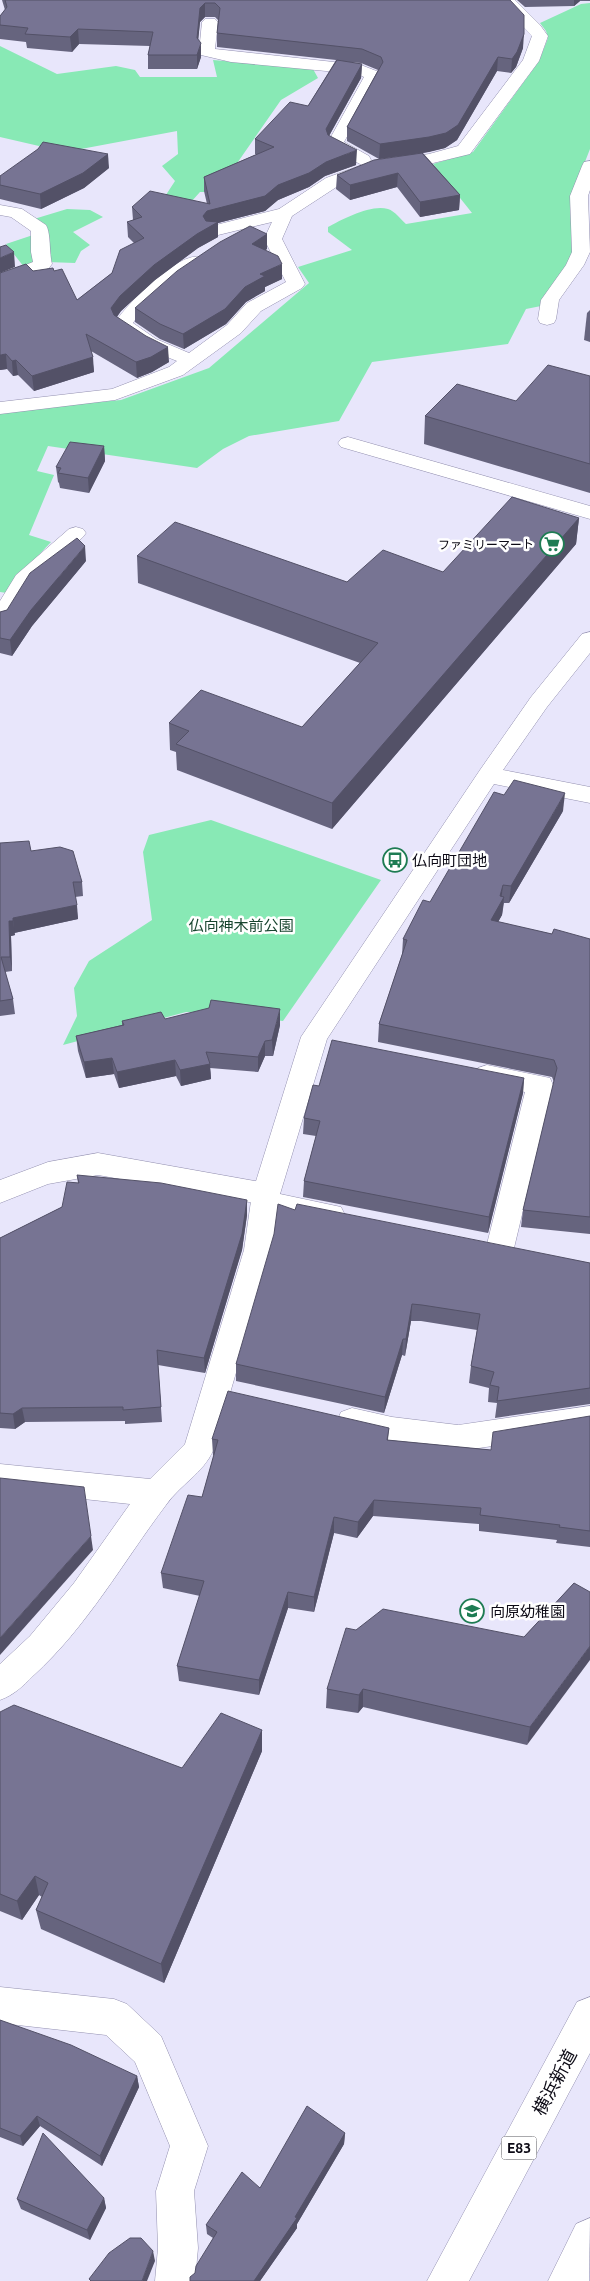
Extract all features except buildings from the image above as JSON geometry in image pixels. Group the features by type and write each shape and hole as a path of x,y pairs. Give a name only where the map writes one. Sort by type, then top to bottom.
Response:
{"main road":[{"path":"191,360 149,343 123,324 126,316 164,282 212,244 244,235 332,182 377,167 429,159 464,150 531,61 540,36 535,28 506,0"},
{"path":"210,22 207,52 231,57 361,70 373,75 335,144 377,167"},
{"path":"547,319 550,300 575,265 581,252 579,196 590,166"},
{"path":"0,210 16,213 40,229 42,264 0,282"},
{"path":"0,408 116,394 176,371 234,329 254,307 296,284 292,274 280,257 273,238 280,214"},
{"path":"0,282 27,276"},
{"path":"348,444 590,513"},
{"path":"0,619 24,580 76,533"},
{"path":"0,1685 42,1647 85,1593 156,1493 198,1451 230,1393 258,1250 266,1198 313,1040 346,986 488,775 539,702 590,638"},
{"path":"488,775 590,795"},
{"path":"313,1040 341,1046"},
{"path":"464,1070 540,1086 500,1248"},
{"path":"0,1192 46,1172 70,1166 98,1164 266,1198 353,1219"},
{"path":"471,1242 527,1254"},
{"path":"327,1416 392,1430 458,1438 590,1419"},
{"path":"0,1477 156,1493"},
{"path":"0,2005 114,2017 148,2049 189,2146 174,2192 178,2248 174,2281"},
{"name":"横浜新道","path":"447,2281 590,2015"},
{"path":"568,2281 590,2238"}],"green space":[{"path":"590,3 590,149 572,195 575,252 541,306 526,309 508,344 372,362 339,421 249,436 223,449 197,468 48,446 37,471 54,475 29,535 51,542 17,578 7,593 0,592 0,413 13,410 121,400 209,368 309,283 298,267 352,250 328,232 328,227 349,216 366,210 381,208 393,212 406,224 472,213 433,164 473,152 539,61 548,38 546,31 540,23 581,4"},
{"path":"0,46 57,74 116,66 135,70 140,77 217,77 213,60 313,69 318,78 281,100 217,192 200,192 191,202 162,201 175,181 162,166 178,154 177,131 65,152 0,137"},
{"path":"67,209 90,210 103,217 73,232 90,245 81,251 75,263 47,262 24,267 6,244 45,231 34,219"},
{"name":"仏向神木前公園","path":"211,820 381,880 283,1021 211,1012 186,1012 63,1045 77,1016 74,988 89,961 152,920 143,852 149,835"}],"place":[{"name":"ファミリーマート","path":"552,544"},
{"name":"仏向町団地","path":"395,860"},
{"name":"向原幼稚園","path":"472,1611"}]}
